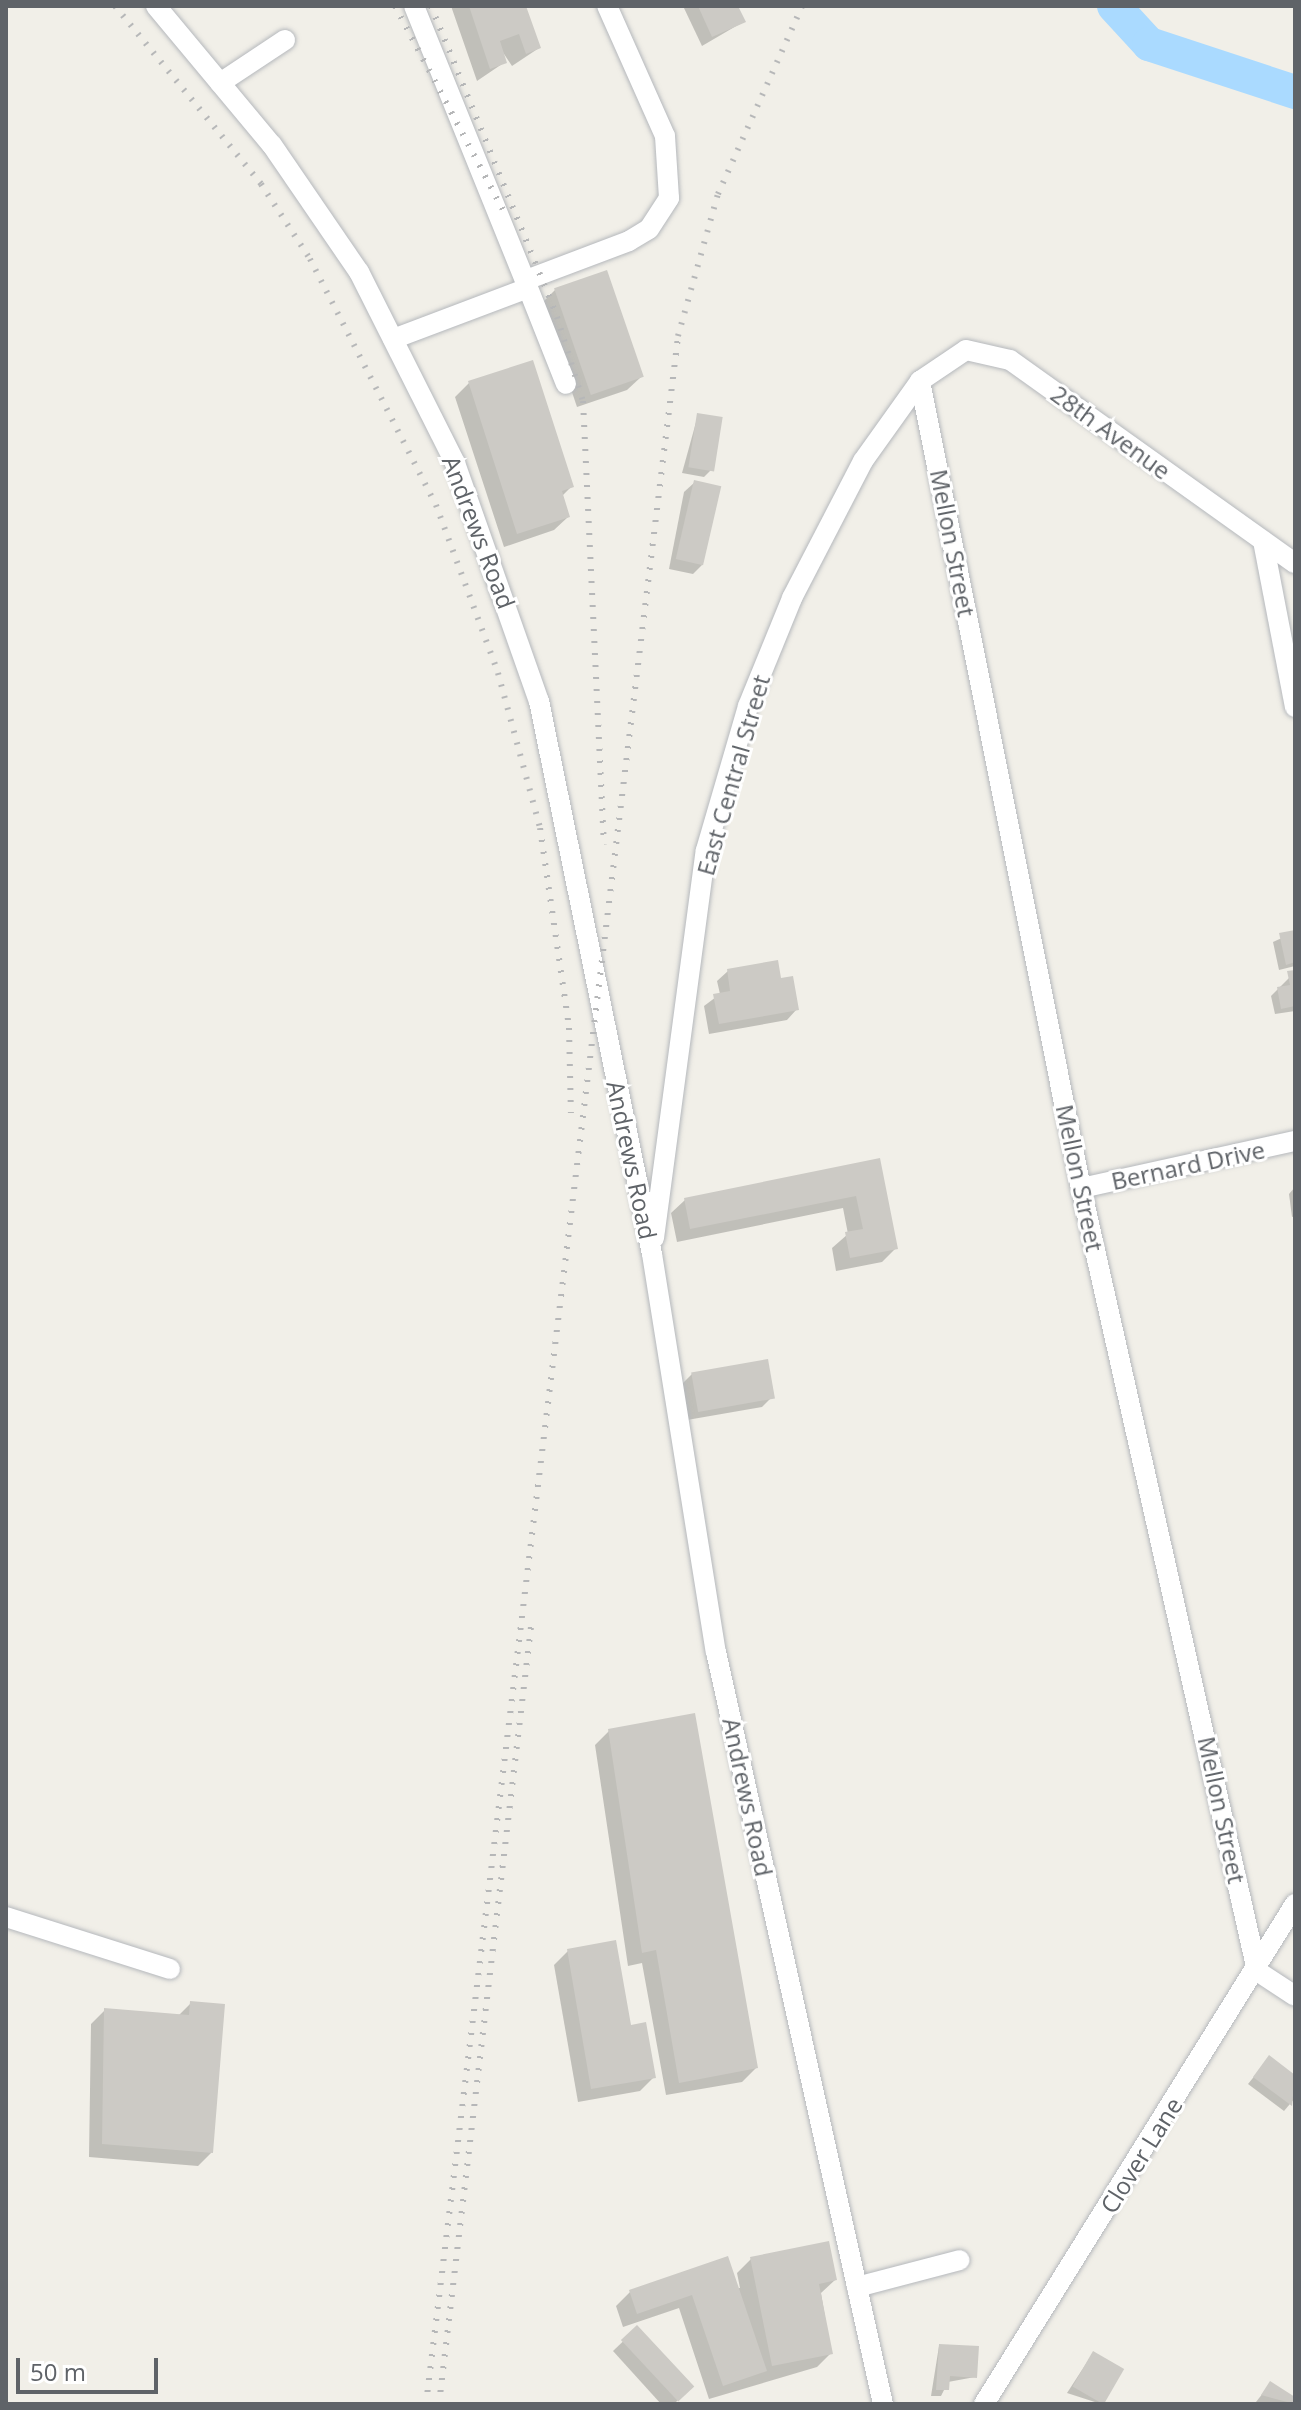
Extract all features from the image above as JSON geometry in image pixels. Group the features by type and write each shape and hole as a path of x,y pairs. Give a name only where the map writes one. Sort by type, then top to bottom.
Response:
{"street":[{"name":"Andrews Road","path":"156,6 220,83 359,272 455,463 539,701 652,1254 716,1652 883,2404"},
{"path":"414,6 566,384"},
{"path":"393,339 629,241 649,229 669,198 665,136 607,6"},
{"path":"220,83 285,40"},
{"name":"28th Avenue","path":"920,381 966,350 1010,360 1295,563"},
{"name":"East Central Street","path":"652,1254 706,850 748,706 792,598 863,461 920,381"},
{"name":"Mellon Street","path":"920,381 1081,1188 1257,1971"},
{"path":"1263,541 1295,707"},
{"name":"Bernard Drive","path":"1081,1188 1295,1141"},
{"name":"Clover Lane","path":"984,2404 1257,1971 1295,1904"},
{"path":"6,1917 170,1969"},
{"path":"1257,1971 1295,1996"},
{"path":"857,2287 960,2260"}],"building":[{"path":"469,6 526,6 541,48 526,54 519,34 500,41 507,63 490,69"},
{"path":"698,6 738,6 746,22 712,37"},
{"path":"607,270 644,377 591,395 554,288"},
{"path":"533,360 574,487 562,491 570,517 517,534 468,381"},
{"path":"697,413 723,417 714,471 688,467"},
{"path":"694,480 721,486 703,565 676,559"},
{"path":"1295,930 1295,962 1286,965 1279,933"},
{"path":"778,960 781,978 793,976 799,1010 719,1024 713,994 730,991 727,969"},
{"path":"1295,970 1295,1006 1281,1009 1277,987 1290,985 1287,971"},
{"path":"880,1158 898,1249 850,1258 845,1232 863,1229 856,1196 690,1229 684,1198"},
{"path":"768,1359 775,1398 698,1412 691,1373"},
{"path":"695,1713 758,2068 679,2083 656,1950 642,1953 608,1729"},
{"path":"616,1940 631,2025 646,2022 656,2078 591,2089 567,1949"},
{"path":"190,2001 225,2004 213,2153 102,2144 104,2008 189,2015"},
{"path":"1269,2055 1295,2075 1292,2106 1253,2077"},
{"path":"829,2241 837,2280 819,2284 833,2354 772,2366 750,2257"},
{"path":"728,2256 767,2371 723,2386 692,2295 637,2314 629,2290"},
{"path":"637,2325 694,2386 678,2401 621,2340"},
{"path":"939,2344 979,2346 977,2378 950,2376 949,2390 936,2390"},
{"path":"1093,2351 1124,2369 1104,2404 1072,2387"},
{"path":"1270,2381 1295,2397 1295,2404 1261,2395"}],"waterway":[{"path":"1114,6 1149,44 1295,92"}],"railway":[{"path":"115,6 261,184 310,259 436,505 498,673 540,828 569,1028 571,1113"},
{"path":"395,6 503,210"},
{"path":"431,6 557,317 583,401 604,845"},
{"path":"426,2404 678,336 718,194 802,6"},
{"path":"439,2404 532,1618"}]}
